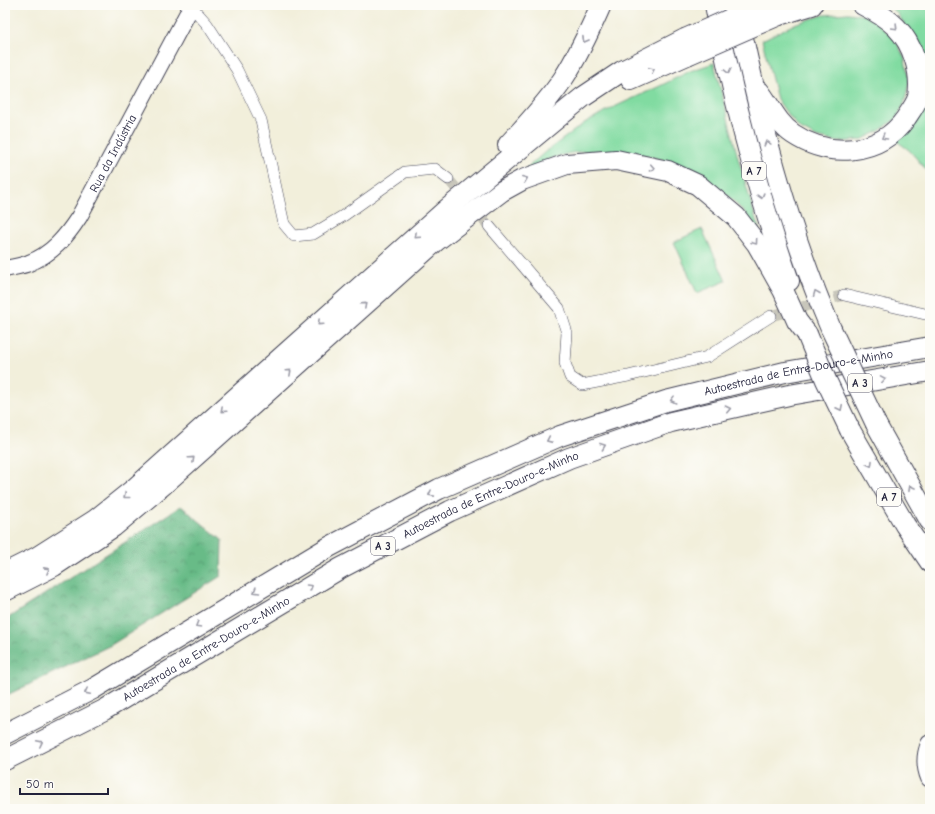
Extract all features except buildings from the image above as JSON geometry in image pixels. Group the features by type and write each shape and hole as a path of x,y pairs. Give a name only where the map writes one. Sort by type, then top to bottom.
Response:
{"highway":[{"path":"446,210 533,118 563,79 587,36 601,5"},
{"name":"A 7","path":"715,5 726,63 750,159 778,251 807,334 850,430 905,525 930,562"},
{"name":"A 7","path":"736,5 751,79 767,142 786,209 803,259 831,329 876,424 930,521"},
{"path":"436,241 466,208 590,105 686,47 762,5"},
{"path":"779,15 800,5"},
{"path":"7,586 37,557 89,524 135,488 446,210 583,97 622,71 686,47 812,5"},
{"path":"751,79 775,116 791,133 810,144 830,150 849,150 869,146 886,137 900,126 918,98 916,61 897,28 881,14 864,5"},
{"path":"7,586 54,566 113,527 436,241 502,191 522,180 567,164 616,160 668,171 698,185 736,217 757,244 783,290 797,321 807,334"},
{"name":"Autoestrada de Entre-Douro-e-Minho","path":"5,734 93,689 329,547 439,489 560,436 666,401 784,372 930,347"},
{"name":"Autoestrada de Entre-Douro-e-Minho","path":"5,760 104,710 341,568 450,511 569,458 671,422 789,395 930,371"}],"main road":[{"path":"930,744 926,763 930,778"}],"street":[{"path":"190,5 207,24 237,70 261,120 284,224 294,236 313,234 343,216 405,172 435,169 448,179"},
{"name":"Rua da Indústria","path":"5,269 30,263 53,250 68,234 79,217 190,5"},
{"path":"488,226 559,308 567,333 565,363 570,377 582,385 628,376 668,365 707,357 771,316"},
{"path":"844,295 930,314"}],"green space":[{"path":"887,5 930,5 930,174 909,150 895,140 921,104 913,38 897,13"},
{"path":"848,13 864,15 880,25 896,41 905,59 909,83 904,104 896,119 879,131 861,140 838,142 816,137 799,128 786,112 777,99 762,40 797,23 824,15"},
{"path":"714,63 738,158 759,230 735,203 706,179 676,164 659,159 623,152 587,151 558,156 538,164 520,174 545,152 586,122 690,71"},
{"path":"702,229 726,281 697,293 674,242"},
{"path":"181,506 222,540 221,576 111,645 5,696 5,620"}],"tunnel":[{"path":"448,179 489,226"},
{"path":"771,316 844,295"}]}
